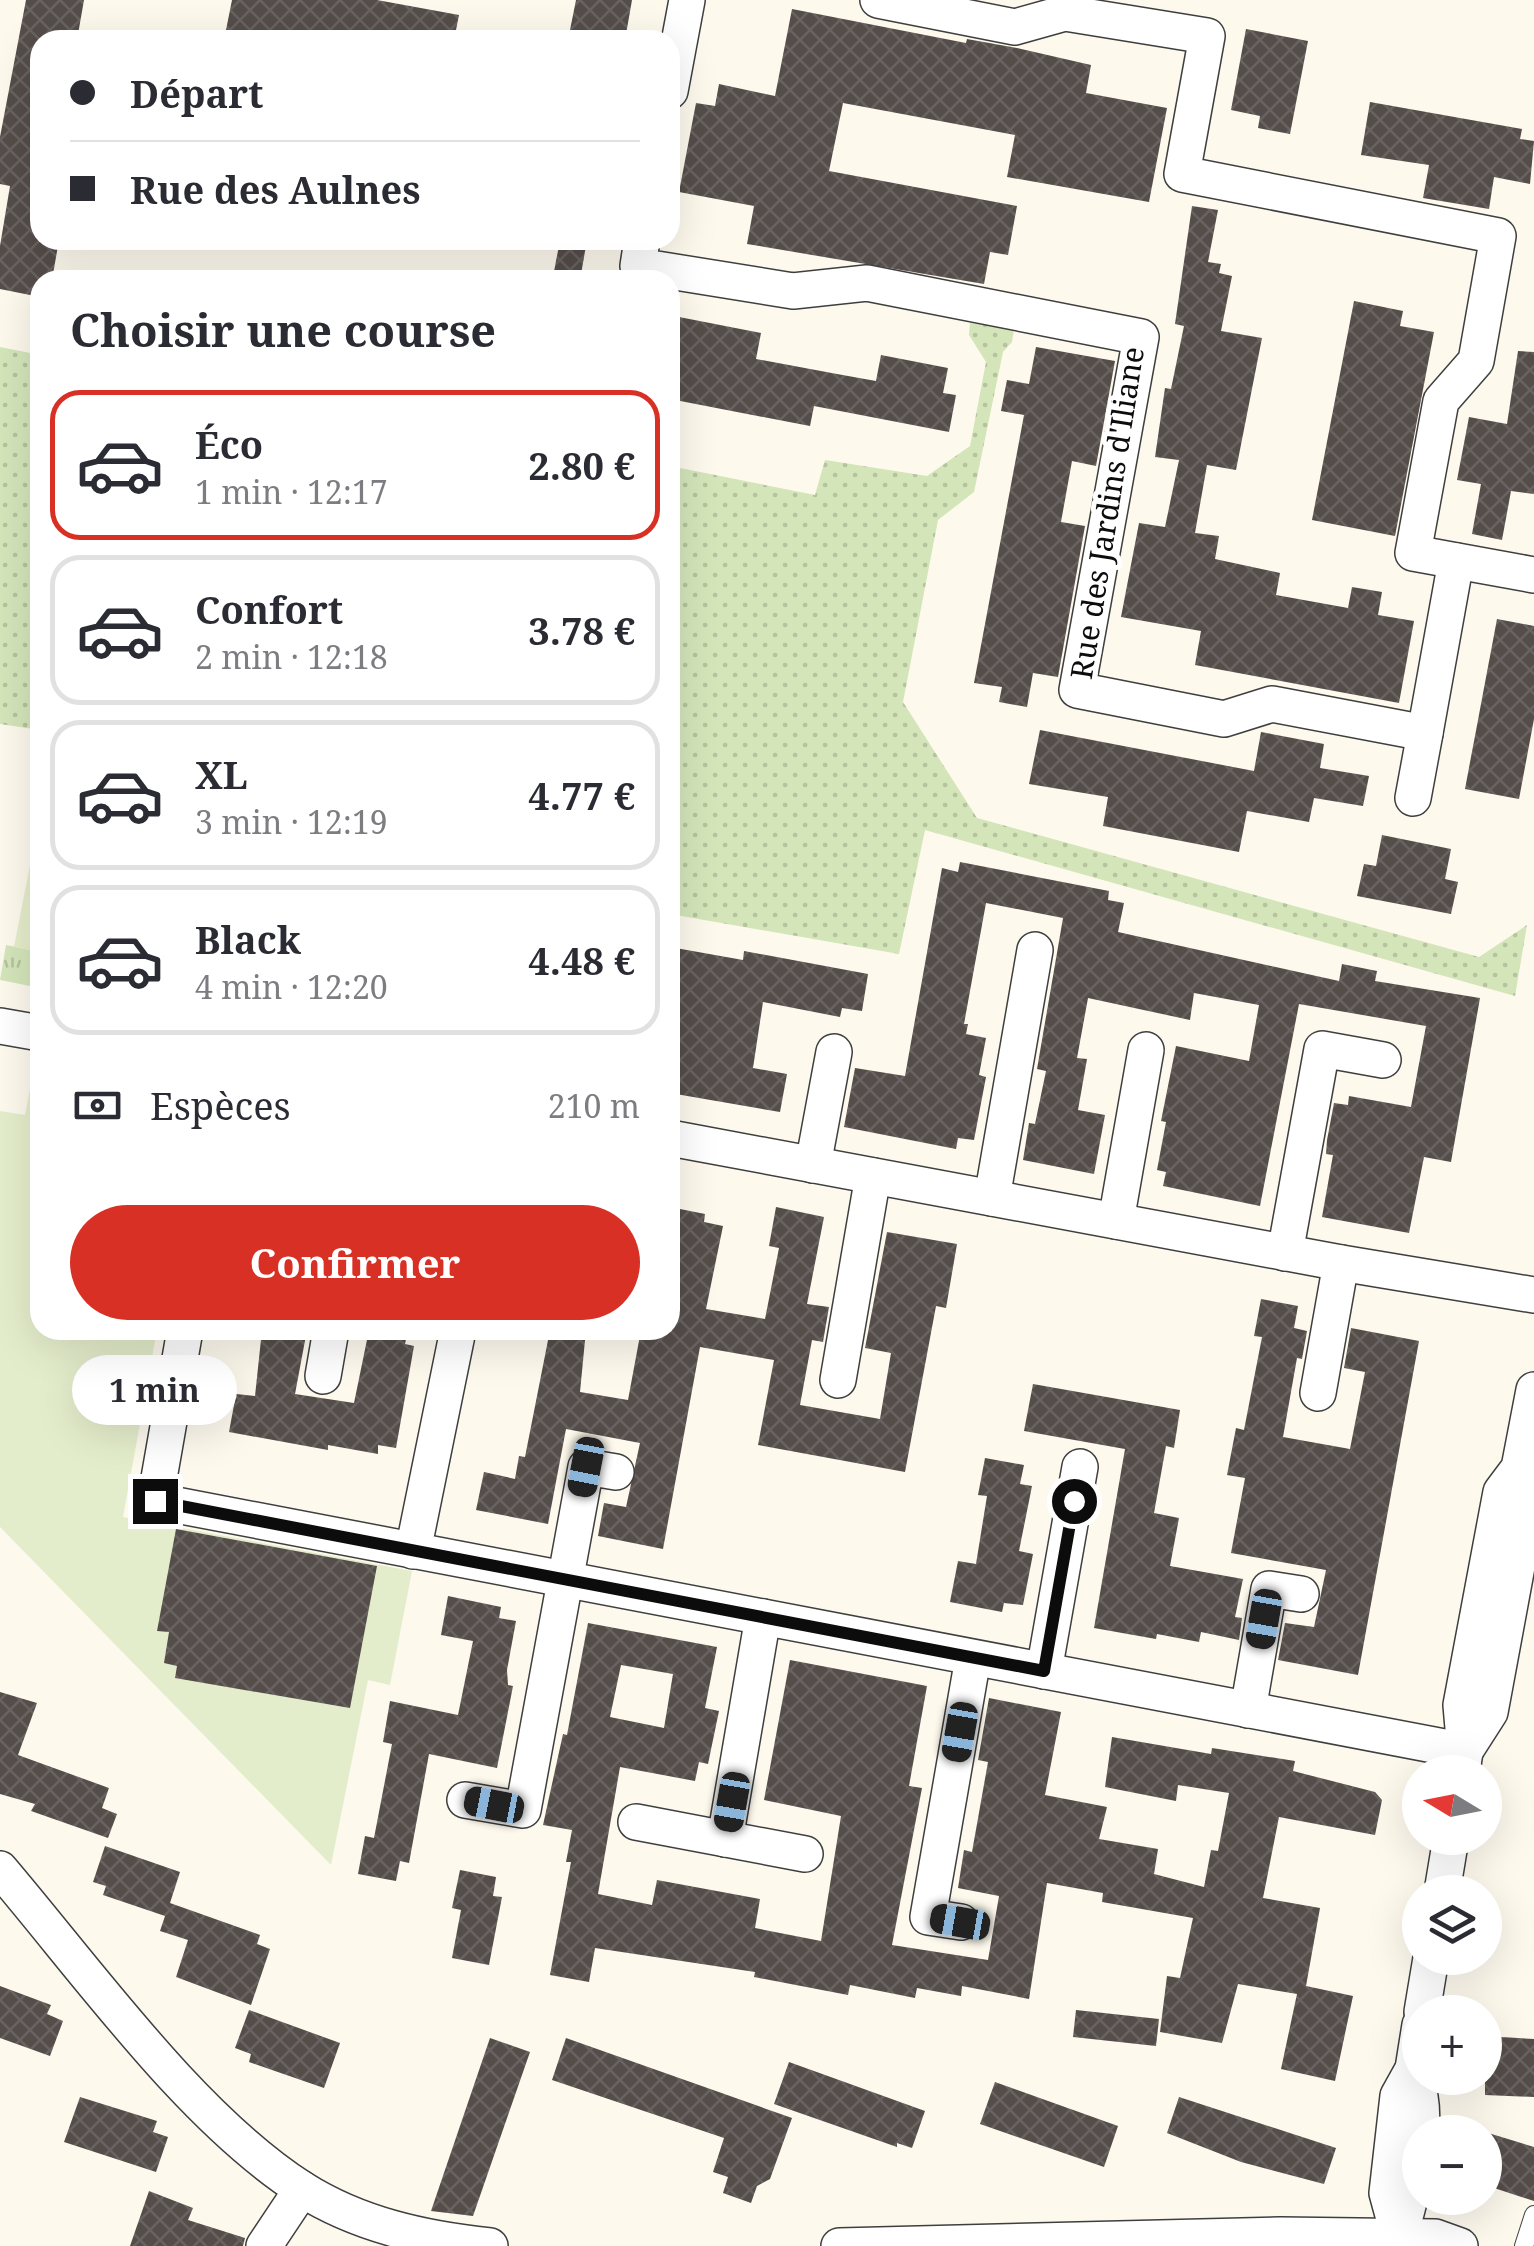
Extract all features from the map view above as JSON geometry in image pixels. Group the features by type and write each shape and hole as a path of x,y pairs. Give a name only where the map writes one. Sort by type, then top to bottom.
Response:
{"street":[{"path":"680,37 687,0"},
{"path":"883,1 1016,27 1064,13 1207,36 1182,174 1498,236 1476,361 1441,401 1413,554 1534,576"},
{"name":"Rue des Jardins d'Iliane","path":"640,250 638,266 663,270"},
{"name":"Rue des Jardins d'Iliane","path":"680,273 793,291 867,283 1141,337 1077,690 1224,719 1272,704 1424,733"},
{"path":"1413,798 1456,561"},
{"path":"992,1198 1036,950"},
{"path":"0,1026 30,1031"},
{"path":"1285,1252 1322,1049 1383,1060"},
{"path":"1116,1221 1146,1050"},
{"path":"812,1164 834,1052"},
{"path":"680,1140 1534,1295"},
{"path":"838,1380 873,1176"},
{"path":"1318,1394 1342,1263"},
{"path":"183,1340 155,1501 1248,1710 1435,1755"},
{"path":"323,1376 329,1340"},
{"path":"413,1551 456,1340"},
{"path":"1464,1755 1462,1706 1501,1492 1527,1469 1534,1390"},
{"path":"465,1800 524,1810 586,1467 616,1472"},
{"path":"1044,1671 1080,1467"},
{"path":"1248,1710 1269,1589 1301,1594"},
{"path":"725,1839 764,1618"},
{"path":"960,1922 928,1917 973,1658"},
{"path":"636,1822 805,1854"},
{"path":"0,1869 209,2114 302,2189 362,2219 429,2240 490,2246"},
{"path":"1399,2242 1387,2193 1402,2089"},
{"path":"264,2246 302,2189"},
{"path":"839,2246 1399,2242 1435,2237 1460,2246"}],"lane":[{"path":"1524,2246 1534,2216"}],"green space":[{"path":"970,323 1014,328 1012,342 1003,352 974,492 938,520 903,702 977,818 1479,957 1527,925 1515,996 925,830 899,954 680,916 680,468 815,495 825,460 927,476 970,446 986,362 969,335"},
{"path":"0,347 30,353 30,728 0,724"},
{"path":"30,865 30,950 14,947"},
{"path":"6,945 30,950 30,986 0,980"},
{"path":"30,1089 30,1340 155,1340 123,1517 412,1571 390,1685 368,1680 331,1865 0,1527 0,1111 25,1115"}],"building":[{"path":"26,0 84,0 79,30 30,30 30,250 57,250 54,270 30,270 30,295 0,289 0,246 10,186 0,184 0,137"},
{"path":"232,0 377,0 459,15 456,30 226,30"},
{"path":"576,0 632,0 627,30 570,30"},
{"path":"792,9 966,43 967,39 1017,48 1091,65 1086,93 1167,108 1149,202 1007,177 1015,135 843,103 829,171 1017,206 1008,255 990,252 984,284 747,244 754,206 680,192 696,103 715,106 719,84 775,96"},
{"path":"1246,29 1308,41 1290,134 1258,128 1260,116 1231,110"},
{"path":"1370,102 1522,129 1520,139 1534,141 1530,184 1494,177 1489,209 1423,198 1429,165 1361,155"},
{"path":"1192,206 1218,210 1208,262 1221,264 1219,273 1232,276 1221,331 1262,338 1236,470 1207,465 1195,533 1219,536 1215,559 1280,573 1276,595 1348,608 1352,587 1382,592 1378,615 1414,621 1399,703 1195,665 1201,631 1121,617 1139,523 1165,527 1179,460 1155,457 1165,388 1171,389 1184,326 1175,324"},
{"path":"558,250 585,250 582,270 554,270"},
{"path":"1354,301 1403,311 1400,326 1434,332 1395,536 1312,520"},
{"path":"680,317 761,333 756,359 876,381 881,355 948,368 943,393 956,395 949,432 814,406 810,426 680,401"},
{"path":"1036,347 1115,361 1096,466 1072,461 1061,522 1085,526 1058,677 1033,673 1027,707 999,702 1002,687 974,683 1024,415 1001,411 1007,380 1029,384"},
{"path":"1518,351 1534,352 1534,494 1511,491 1502,540 1472,534 1481,484 1457,480 1469,417 1507,424"},
{"path":"1497,619 1534,626 1534,719 1519,799 1465,789"},
{"path":"1040,730 1254,771 1261,732 1324,744 1320,768 1369,776 1363,806 1314,798 1309,822 1247,811 1239,852 1103,826 1108,797 1029,784"},
{"path":"1382,835 1451,849 1445,879 1458,882 1451,914 1357,896 1364,864 1376,866"},
{"path":"960,862 1109,891 1108,900 1124,903 1118,932 1339,981 1342,964 1377,971 1375,981 1480,998 1451,1162 1424,1157 1409,1233 1322,1217 1333,1155 1326,1154 1327,1140 1334,1103 1348,1105 1349,1096 1411,1107 1426,1026 1299,1004 1260,1206 1163,1186 1166,1172 1157,1170 1166,1122 1161,1121 1176,1046 1249,1061 1259,1005 1194,993 1190,1020 1088,998 1077,1058 1087,1059 1078,1110 1105,1115 1094,1174 1023,1160 1029,1123 1035,1124 1046,1071 1037,1069 1063,918 986,903 964,1024 968,1024 966,1034 986,1038 979,1075 986,1077 974,1140 958,1138 956,1149 844,1127 855,1068 905,1076 942,868 958,872"},
{"path":"680,949 743,960 744,951 868,974 862,1011 842,1008 840,1017 763,1002 753,1068 787,1074 780,1112 680,1095"},
{"path":"776,1207 824,1217 807,1304 829,1307 823,1342 812,1340 800,1405 880,1419 891,1353 865,1348 887,1232 957,1244 946,1308 936,1306 905,1472 758,1445 774,1360 700,1347 663,1549 598,1536 604,1503 626,1507 640,1443 566,1429 548,1524 476,1510 484,1472 515,1479 519,1456 525,1457 548,1340 585,1340 580,1392 628,1400 639,1340 680,1340 680,1209 705,1214 704,1222 723,1226 706,1309 765,1319 779,1248 769,1246"},
{"path":"1261,1299 1298,1306 1294,1328 1307,1331 1302,1359 1297,1358 1283,1437 1350,1449 1365,1372 1344,1368 1351,1328 1419,1341 1358,1675 1278,1660 1285,1623 1314,1627 1326,1570 1231,1553 1245,1478 1227,1475 1236,1428 1244,1430 1262,1337 1254,1336"},
{"path":"261,1340 305,1340 295,1394 354,1403 367,1340 406,1340 405,1344 414,1346 396,1448 378,1445 378,1454 328,1445 328,1450 229,1432 236,1394 255,1396"},
{"path":"1033,1384 1180,1410 1174,1448 1166,1446 1154,1513 1179,1518 1170,1566 1243,1579 1235,1617 1242,1618 1239,1640 1201,1632 1199,1642 1157,1634 1156,1639 1094,1628 1125,1449 1024,1431"},
{"path":"985,1458 1024,1465 1020,1484 1032,1486 1019,1551 1033,1554 1023,1605 1004,1603 1002,1612 950,1602 958,1561 976,1564 987,1496 978,1495"},
{"path":"176,1529 377,1566 350,1708 175,1678 177,1666 164,1663 169,1632 157,1631"},
{"path":"448,1596 501,1607 499,1618 516,1621 507,1670 508,1685 513,1686 497,1768 429,1754 409,1863 400,1861 396,1881 358,1874 365,1836 374,1838 392,1744 383,1742 390,1701 458,1715 473,1641 441,1635"},
{"path":"588,1623 717,1647 705,1708 719,1711 708,1764 699,1762 695,1781 620,1767 598,1894 652,1905 657,1880 760,1899 755,1928 821,1941 841,1816 764,1800 790,1660 927,1686 909,1786 922,1788 892,1945 988,1960 999,1896 958,1888 964,1850 972,1852 988,1762 978,1760 989,1698 1061,1712 1045,1795 1107,1807 1099,1839 1158,1849 1154,1874 1204,1887 1211,1850 1218,1851 1229,1793 1178,1785 1176,1801 1105,1787 1112,1737 1211,1754 1212,1748 1295,1761 1293,1771 1375,1792 1382,1800 1375,1835 1279,1817 1263,1898 1320,1908 1306,1986 1353,1996 1335,2081 1281,2069 1297,1994 1238,1984 1222,2043 1160,2032 1167,1976 1180,1978 1193,1918 1102,1902 1103,1893 1047,1883 1029,1999 962,1986 961,1996 917,1988 915,1998 850,1985 848,1995 754,1977 755,1972 595,1948 589,1982 550,1975 571,1862 566,1862 572,1830 543,1825 563,1734 567,1735","holes":["621,1665 673,1674 664,1728 610,1717"]},
{"path":"0,1692 37,1703 18,1755 109,1788 102,1808 117,1814 108,1838 31,1811 35,1804 0,1794"},
{"path":"105,1846 180,1872 170,1903 260,1935 257,1944 270,1949 251,2005 176,1977 188,1940 160,1931 165,1916 103,1895 106,1886 93,1882"},
{"path":"460,1870 496,1877 493,1896 502,1897 489,1965 452,1958 461,1910 452,1908"},
{"path":"0,1986 51,2005 47,2014 63,2021 50,2056 0,2038"},
{"path":"249,2010 340,2043 324,2088 249,2062 251,2054 235,2048"},
{"path":"1076,2010 1159,2019 1156,2046 1073,2037"},
{"path":"1502,2037 1534,2039 1534,2097 1485,2095 1502,2095"},
{"path":"490,2038 530,2052 473,2216 431,2211"},
{"path":"566,2038 792,2118 770,2179 757,2186 751,2203 723,2193 728,2177 713,2172 724,2138 552,2080"},
{"path":"789,2062 925,2111 912,2148 897,2143 897,2147 774,2104"},
{"path":"995,2082 1118,2126 1104,2167 980,2124"},
{"path":"80,2097 157,2121 153,2132 168,2137 156,2172 64,2142"},
{"path":"1179,2097 1336,2148 1324,2184 1241,2162 1167,2133"},
{"path":"1502,2137 1534,2147 1534,2201 1502,2191"},
{"path":"149,2191 193,2208 188,2220 245,2238 243,2246 130,2246"}],"route":[{"path":"155,1501 1044,1671 1074,1501"}]}
